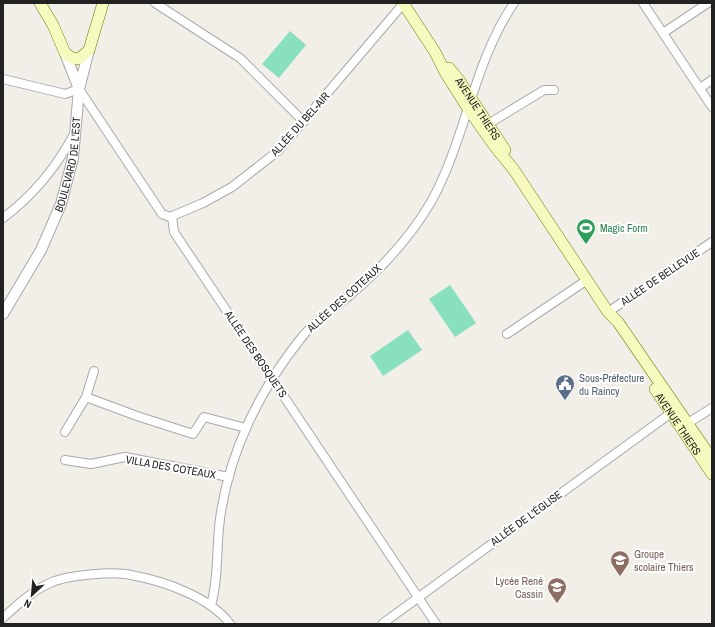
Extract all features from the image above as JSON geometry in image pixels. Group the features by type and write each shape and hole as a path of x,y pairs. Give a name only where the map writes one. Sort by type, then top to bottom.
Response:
{"main road":[{"path":"40,3 53,25 65,53 72,58 79,59 89,50"},
{"name":"BOULEVARD DE L'EST","path":"89,50 103,3"},
{"name":"AVENUE THIERS","path":"403,3 435,52 459,80 471,104 485,126 503,146 514,170 608,312 614,325 712,474"},
{"name":"AVENUE THIERS","path":"608,312 618,322 712,459"}],"street":[{"path":"155,3 240,58 304,122"},
{"name":"ALLÉE DU BEL-AIR","path":"172,216 203,203 232,187 278,151 403,3"},
{"name":"ALLÉE DES COTEAUX","path":"211,605 216,580 220,519 229,477 246,428 272,379 303,335 377,270 395,252 415,227 431,202 445,173 496,36 514,3"},
{"path":"643,3 712,106"},
{"path":"663,33 708,3"},
{"name":"BOULEVARD DE L'EST","path":"3,314 40,250 53,224 69,178 79,89 89,50"},
{"path":"65,53 79,89 162,214 168,217 172,216"},
{"path":"3,79 65,94 79,89"},
{"path":"700,88 712,80"},
{"path":"485,126 544,90 554,90"},
{"path":"3,218 34,192 53,170 75,131"},
{"name":"ALLÉE DES BOSQUETS","path":"172,216 174,232 436,624"},
{"name":"ALLÉE DE BELLEVUE","path":"608,312 712,242"},
{"path":"507,334 587,280"},
{"path":"65,432 86,396 94,372"},
{"path":"86,396 137,416 193,434 204,417 246,428"},
{"path":"688,423 712,408"},
{"path":"671,413 676,414 707,460 712,462"},
{"name":"ALLÉE DE L'ÉGLISE","path":"382,624 671,413"},
{"name":"VILLA DES COTEAUX","path":"65,460 91,464 125,457 229,477"},
{"path":"3,618 24,600 49,583 75,576 130,574 183,591 211,605 222,613 230,624"}],"green space":[{"path":"290,31 306,45 279,78 262,64"},
{"path":"450,285 476,323 455,337 429,299"},
{"path":"408,330 422,350 383,376 370,356"}],"place":[{"name":"Magic Form","path":"586,245"},
{"name":"Sous-Préfecture du Raincy","path":"565,401"},
{"name":"Groupe scolaire Thiers","path":"620,577"},
{"name":"Lycée René Cassin","path":"557,604"}]}
